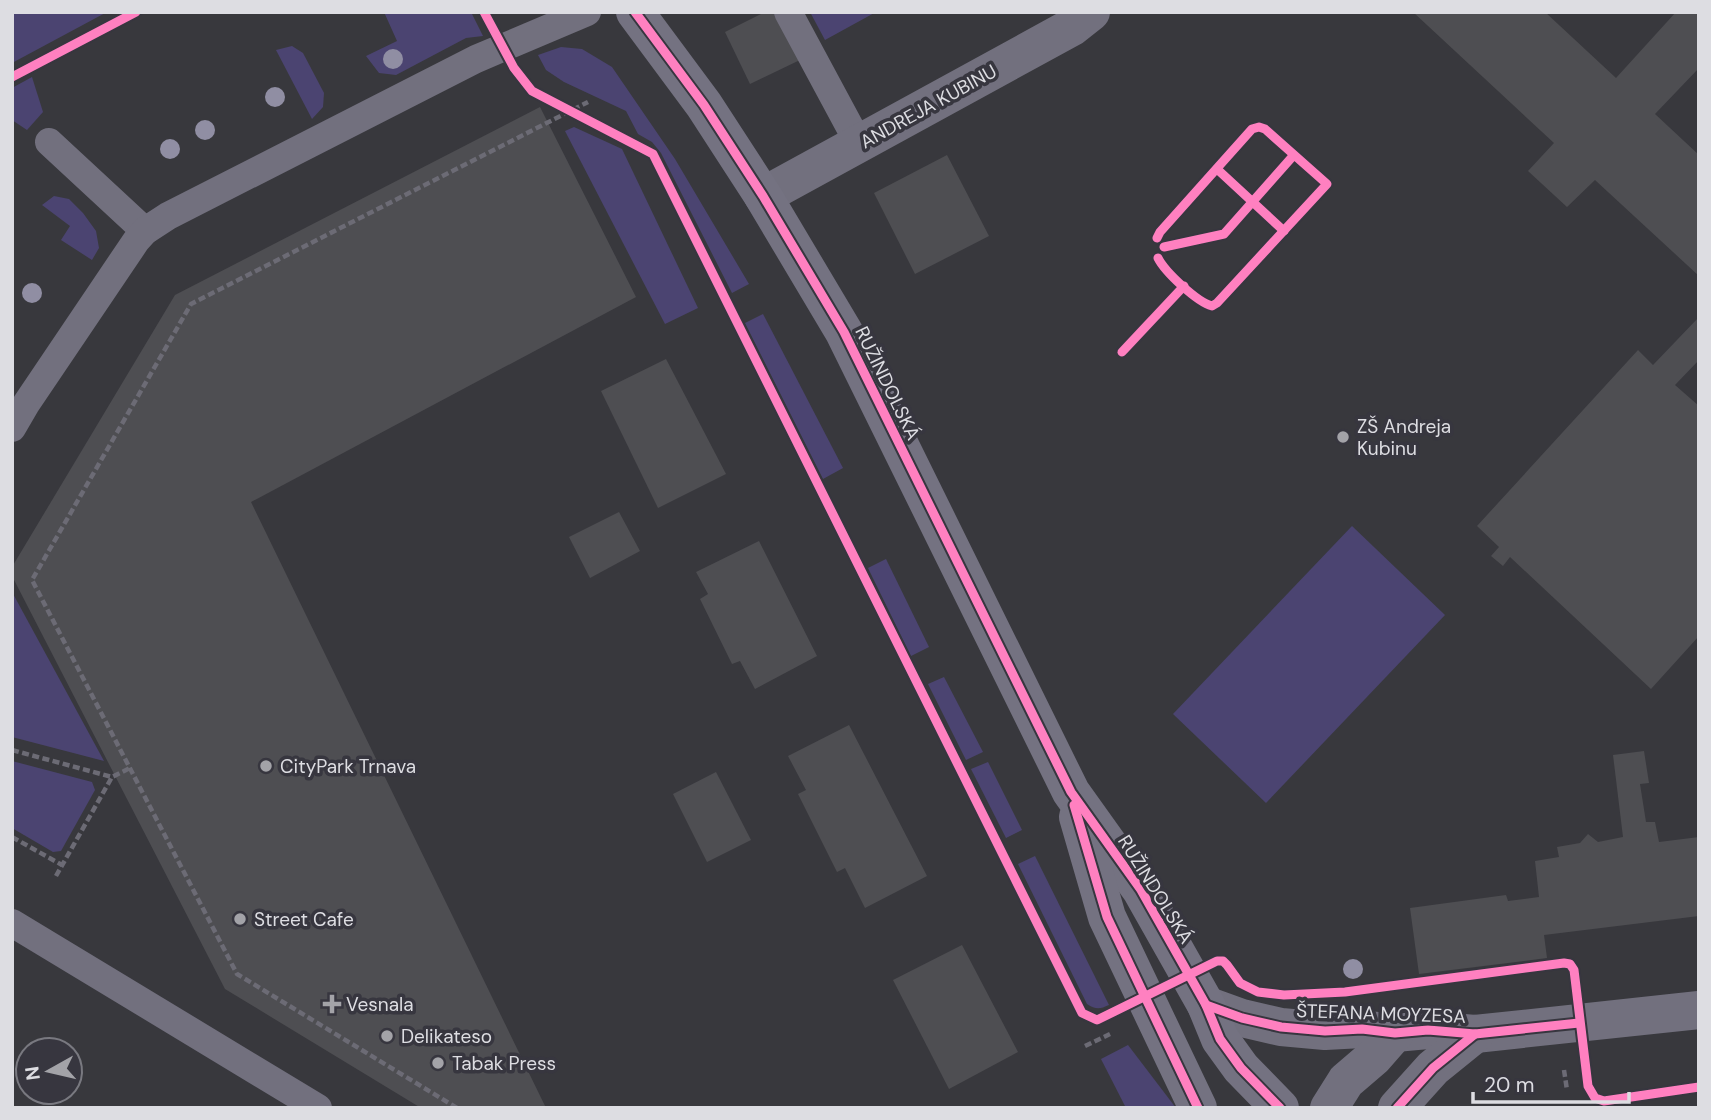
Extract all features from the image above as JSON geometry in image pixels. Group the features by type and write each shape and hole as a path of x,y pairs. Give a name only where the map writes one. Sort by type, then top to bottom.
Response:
{"main road":[{"name":"RUŽINDOLSKÁ","path":"635,12 704,105 763,196 844,331 1071,792 1141,890 1206,1005 1220,1039 1241,1068 1280,1108"},
{"name":"RUŽINDOLSKÁ","path":"1071,792 1107,918 1198,1108"}],"street":[{"name":"ANDREJA KUBINU","path":"763,196 1072,27 1091,12"},
{"name":"ŠTEFANA MOYZESA","path":"1206,1005 1242,1018 1281,1027 1325,1031 1362,1029 1395,1033 1428,1030 1475,1034 1699,1010"},
{"name":"ŠTEFANA MOYZESA","path":"1329,1108 1346,1081 1374,1057 1395,1033"},
{"name":"ŠTEFANA MOYZESA","path":"1397,1108 1433,1068 1475,1034"}],"lane":[{"path":"12,428 118,265 145,232 168,216 475,59 587,12"},
{"path":"788,12 859,144"},
{"path":"49,142 145,232"},
{"path":"12,923 318,1108"}],"path":[{"path":"457,1108 237,974 32,580 191,304 565,109 587,102"},
{"path":"565,109 581,117"},
{"path":"12,750 111,777"},
{"path":"56,876 111,777 130,768"},
{"path":"12,837 62,865"},
{"path":"1085,1046 1121,1029"},
{"path":"1563,1064 1567,1090"}],"shaded area":[{"path":"12,12 107,12 12,63"},
{"path":"384,12 471,12 483,36 466,38 396,75 379,73 366,56 397,41"},
{"path":"810,12 876,12 825,40"},
{"path":"292,46 303,53 324,93 323,107 312,119 276,50"},
{"path":"561,47 582,49 612,67 675,159 749,284 732,293 661,153 652,142 638,134 626,111 564,82 546,70 538,55"},
{"path":"32,77 43,112 27,130 12,120 12,88"},
{"path":"574,127 622,149 698,308 665,324 565,131"},
{"path":"54,196 69,199 96,231 99,248 92,260 61,240 70,226 42,205"},
{"path":"763,314 843,468 823,479 745,323"},
{"path":"1352,526 1445,615 1266,803 1173,714"},
{"path":"886,559 929,647 911,656 868,568"},
{"path":"12,592 104,761 12,737"},
{"path":"944,677 983,752 966,760 928,684"},
{"path":"12,761 92,782 95,790 61,851 53,852 12,828"},
{"path":"988,762 1022,830 1006,838 971,769"},
{"path":"1035,856 1109,1005 1098,1008 1087,1004 1018,864"},
{"path":"1128,1045 1176,1108 1126,1108 1101,1059"}],"building":[{"path":"765,12 776,12 800,60 750,84 725,32"},
{"path":"1413,12 1545,12 1616,78 1676,12 1699,12 1699,68 1655,114 1699,155 1699,276 1595,180 1567,207 1528,171 1554,143"},
{"name":"CityPark Trnava","path":"540,107 636,297 251,502 546,1108 421,1108 225,989 12,576 12,567 175,295"},
{"path":"947,155 989,236 915,274 874,193"},
{"path":"1699,317 1699,360 1675,385 1699,406 1699,636 1651,689 1510,557 1503,566 1491,556 1499,547 1477,526 1638,350 1653,365"},
{"path":"666,359 726,474 658,508 601,391"},
{"path":"619,512 640,551 590,578 569,537"},
{"path":"759,541 817,656 755,689 740,661 732,664 700,599 708,594 696,572"},
{"path":"849,725 927,876 865,908 845,868 837,872 798,794 806,790 788,756"},
{"path":"1644,751 1649,783 1640,784 1646,822 1655,822 1659,842 1699,837 1699,916 1544,935 1547,958 1419,974 1410,908 1506,895 1508,901 1539,897 1535,861 1559,857 1557,847 1580,843 1588,834 1598,842 1623,837 1613,755"},
{"path":"716,772 751,840 707,862 673,794"},
{"path":"962,945 1018,1052 949,1089 893,980"}],"cycle path":[{"path":"12,77 136,12"},
{"path":"484,12 514,68 532,91 653,154 1082,1013 1097,1020 1217,961 1223,961 1240,983 1258,992 1284,995 1345,992 1564,963 1570,964 1574,970 1588,1086 1595,1098 1604,1101 1699,1087"},
{"path":"635,12 704,105 763,196 844,332 1071,792 1141,890 1206,1005 1220,1039 1241,1068 1280,1108"},
{"path":"1157,238 1252,129 1265,129 1327,184 1212,306 1182,286 1158,258"},
{"path":"1164,247 1224,234 1293,156"},
{"path":"1217,169 1284,231"},
{"path":"1122,352 1184,286"},
{"path":"1074,805 1107,917 1198,1108"},
{"path":"1206,1005 1242,1018 1281,1027 1325,1031 1362,1029 1395,1033 1428,1030 1475,1034 1579,1023"},
{"path":"1397,1108 1433,1068 1475,1034"}],"place":[{"name":"ZŠ Andreja Kubinu","path":"1343,437"},
{"name":"CityPark Trnava","path":"266,766"},
{"name":"Street Cafe","path":"240,919"},
{"name":"Vesnala","path":"332,1004"},
{"name":"Delikateso","path":"387,1036"},
{"name":"Tabak Press","path":"438,1063"}]}
